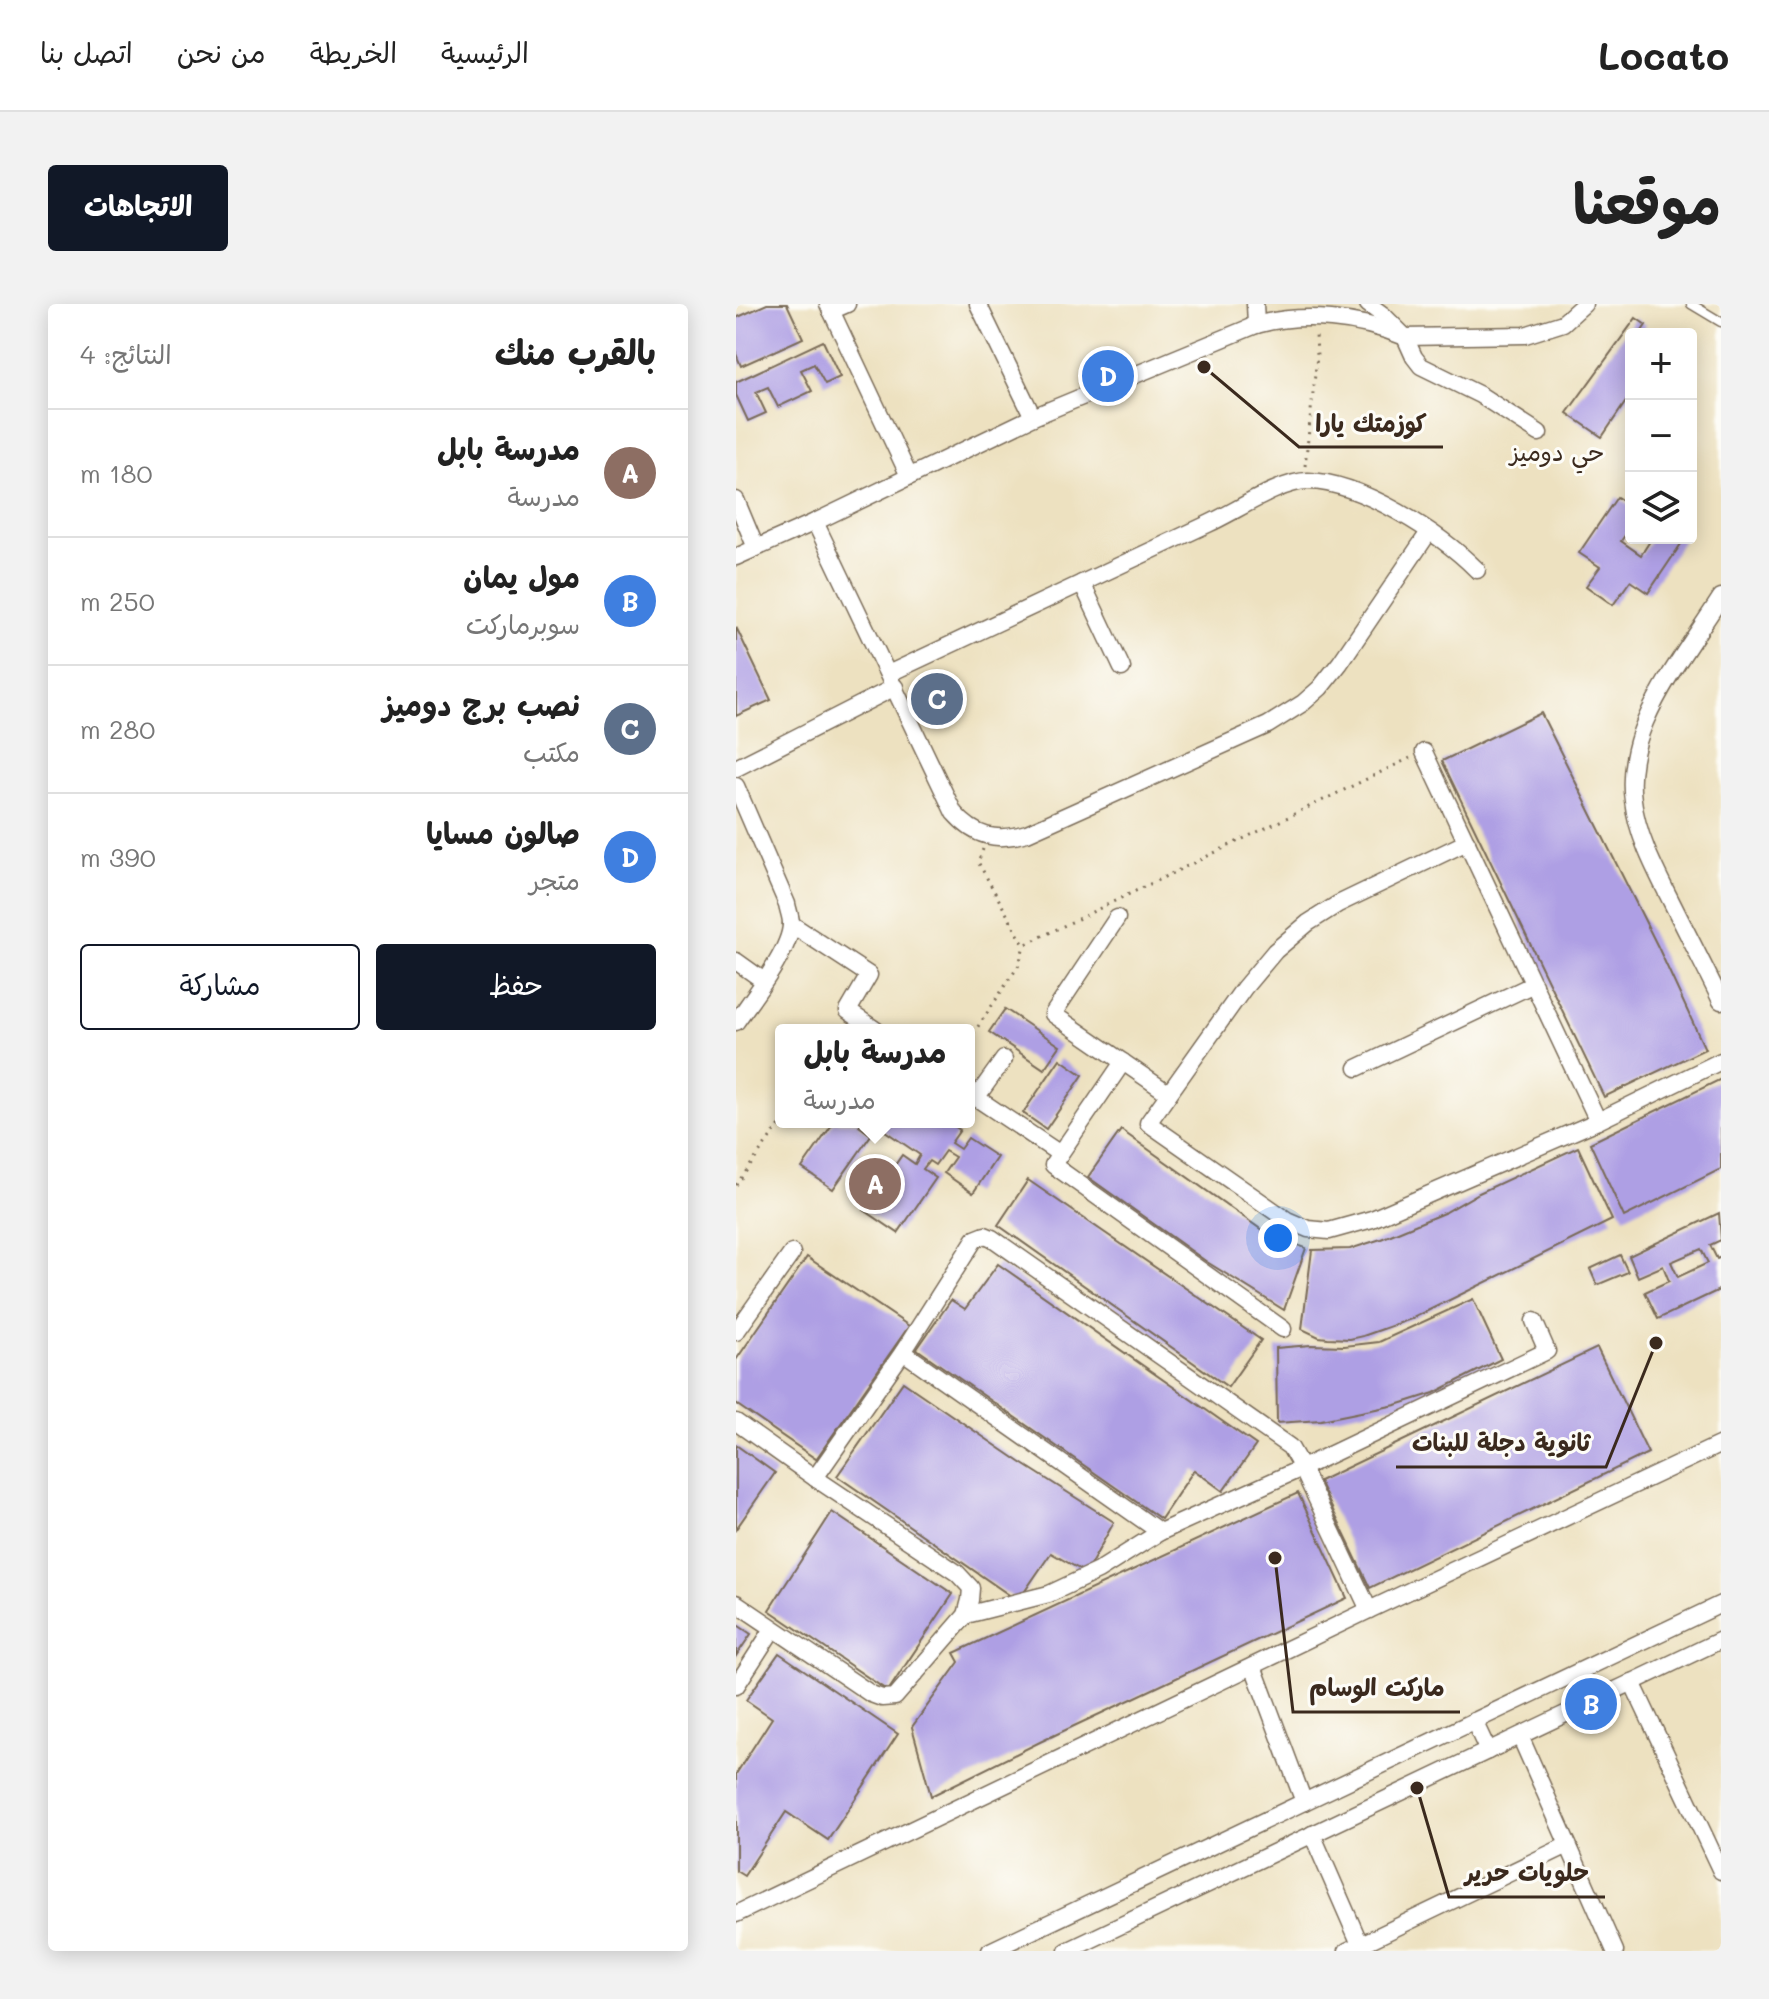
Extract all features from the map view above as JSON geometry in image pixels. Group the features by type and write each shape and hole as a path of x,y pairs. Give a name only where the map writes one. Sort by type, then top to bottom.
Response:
{"street":[{"path":"978,304 1033,417"},
{"path":"1255,304 1256,325"},
{"path":"1368,304 1386,310 1421,366 1480,395 1539,433"},
{"path":"736,557 1033,417 1256,325 1291,318 1365,325 1405,337 1525,335 1563,323 1584,304"},
{"path":"835,306 909,476"},
{"path":"736,768 892,680 1082,583 1280,488 1304,481 1327,483 1371,497 1429,532 1477,570"},
{"path":"736,500 756,548"},
{"path":"815,522 954,813 971,829 996,838 1027,833 1268,725 1303,703 1340,663 1429,532"},
{"path":"1082,583 1122,668"},
{"path":"1720,996 1648,850 1635,811 1632,781 1645,722 1664,685 1721,597"},
{"path":"1424,752 1598,1121"},
{"path":"736,786 787,904 791,924 788,941 736,1022"},
{"path":"1467,842 1338,904 1308,923 1275,951 1244,988 1148,1123 1287,1220 1308,1229 1329,1231 1372,1219 1598,1121 1721,1061"},
{"path":"1117,918 1053,1014 1168,1093"},
{"path":"791,924 869,975 848,1011 867,1024"},
{"path":"736,961 764,981"},
{"path":"1357,1068 1534,984"},
{"path":"975,1092 1004,1059"},
{"path":"1123,1062 1053,1165 1283,1329"},
{"path":"975,1097 1060,1154"},
{"path":"815,1478 903,1352 975,1239 985,1235 1290,1447 1369,1610"},
{"path":"736,1332 792,1253"},
{"path":"966,1615 1049,1594 1098,1571 1160,1532 1547,1351 1534,1321"},
{"path":"903,1352 1160,1532"},
{"path":"736,1422 957,1573 971,1588 966,1615 895,1697 882,1698 871,1694 736,1603"},
{"path":"736,1914 1721,1444"},
{"path":"990,1951 1721,1604"},
{"path":"736,1686 773,1629"},
{"path":"1067,1951 1085,1947 1312,1834 1721,1640"},
{"path":"1253,1666 1304,1802"},
{"path":"1632,1682 1721,1871"},
{"path":"1474,1721 1488,1751"},
{"path":"1520,1736 1615,1951"},
{"path":"1312,1834 1357,1949 1568,1845"}],"lane":[{"path":"1691,304 1721,322"}],"path":[{"path":"1304,481 1317,356 1316,319"},
{"path":"1024,945 1424,752"},
{"path":"975,1031 1019,965 1024,945 978,862 987,836"},
{"path":"736,1185 778,1128"}],"building":[{"path":"767,304 787,304 803,338 741,366 736,354 736,318"},
{"path":"1636,318 1646,325 1644,328 1629,328"},
{"path":"1625,333 1625,403 1602,437 1567,413"},
{"path":"823,341 840,377 825,384 814,364 801,370 812,391 778,407 768,387 756,392 766,413 748,421 736,395 736,382"},
{"path":"1617,497 1625,502 1625,535 1621,541 1625,544 1641,555 1648,544 1681,544 1648,593 1630,581 1613,605 1586,586 1600,567 1579,553"},
{"path":"736,627 771,700 736,716"},
{"path":"1541,713 1658,947 1705,1049 1604,1097 1442,761"},
{"path":"1005,1009 1060,1046 1044,1069 989,1032"},
{"path":"1060,1059 1083,1075 1046,1129 1023,1113"},
{"path":"1721,1079 1721,1169 1624,1217 1590,1143"},
{"path":"830,1128 862,1128 871,1135 833,1189 802,1168"},
{"path":"881,1128 957,1128 960,1130 951,1143 960,1149 968,1138 997,1157 973,1193 944,1173 955,1157 945,1151 935,1165 929,1161 923,1169 936,1178 898,1233 864,1210 902,1155 915,1164 920,1155"},
{"path":"1121,1130 1269,1235 1306,1248 1284,1310 1207,1262 1088,1177"},
{"path":"1578,1147 1612,1220 1411,1319 1363,1336 1350,1339 1319,1337 1302,1329 1312,1250 1350,1249 1381,1239 1446,1212 1479,1193"},
{"path":"1028,1180 1261,1340 1228,1387 998,1225"},
{"path":"1719,1213 1721,1240 1710,1245 1717,1259 1721,1257 1721,1289 1658,1319 1645,1292 1669,1281 1663,1266 1638,1277 1629,1256","holes":["1701,1249 1708,1263 1678,1277 1671,1262"]},
{"path":"1620,1255 1628,1272 1597,1285 1590,1269"},
{"path":"807,1257 909,1326 816,1459 736,1404 736,1360"},
{"path":"998,1264 1256,1445 1223,1491 1194,1470 1161,1519 917,1349 951,1300 965,1309"},
{"path":"1473,1299 1501,1359 1434,1393 1396,1405 1321,1420 1277,1423 1276,1348 1379,1342"},
{"path":"1597,1348 1648,1453 1370,1588 1319,1481"},
{"path":"903,1382 1114,1522 1086,1573 1051,1553 1018,1601 837,1476"},
{"path":"736,1445 775,1473 736,1529"},
{"path":"1298,1493 1347,1598 931,1796 912,1727 959,1662 954,1653"},
{"path":"832,1512 953,1594 888,1691 769,1610"},
{"path":"736,1624 751,1634 736,1656"},
{"path":"779,1653 898,1734 828,1840 786,1812 744,1876 736,1871 736,1774 772,1718 746,1700"}],"place":[{"name":"كوزمتك يارا","path":"1204,367"},
{"name":"صالون مسايا","path":"1108,376"},
{"name":"نصب برج دوميز","path":"937,699"},
{"name":"مدرسة بابل","path":"875,1184"},
{"name":"ثانوية دجلة للبنات","path":"1656,1343"},
{"name":"ماركت الوسام","path":"1275,1558"},
{"name":"مول يمان","path":"1591,1704"},
{"name":"حلويات حرير","path":"1417,1788"}],"district":[{"name":"حي دوميز","path":"1557,453"}]}
